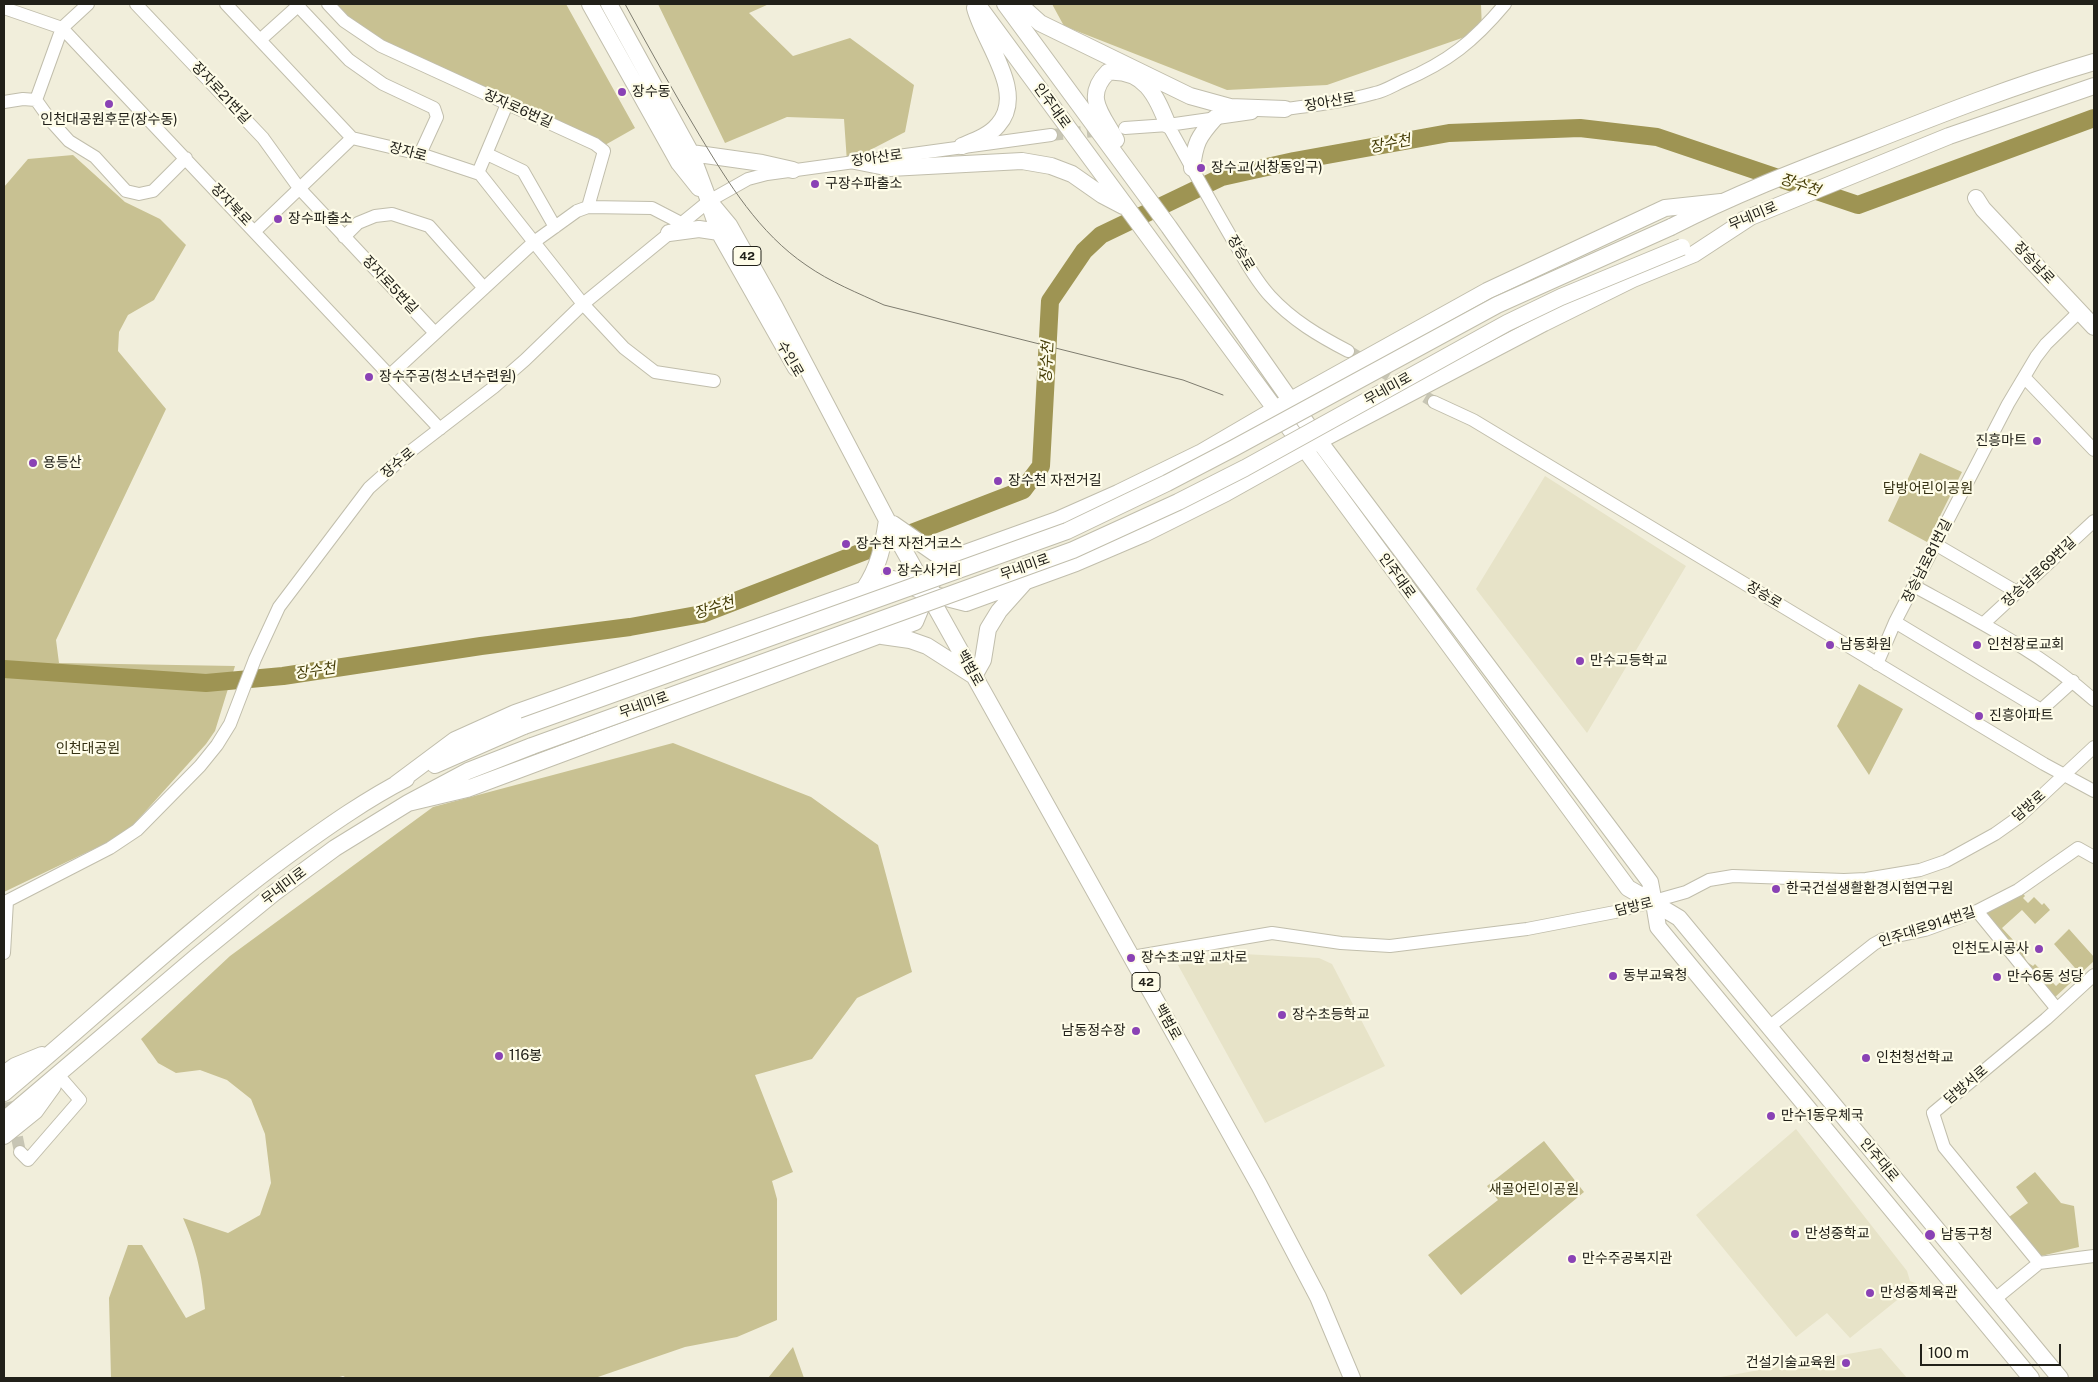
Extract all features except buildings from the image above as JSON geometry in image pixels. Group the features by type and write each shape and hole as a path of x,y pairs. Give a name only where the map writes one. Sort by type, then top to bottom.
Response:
{"main road":[{"name":"수인로","path":"590,4 679,163 729,225 775,307 927,593"},
{"name":"수인로","path":"609,4 691,153 719,232 790,358 885,515"},
{"path":"962,146 989,133 998,126 1008,107 1009,96 1007,82 979,23 973,4"},
{"name":"인주대로","path":"978,4 1304,450 1628,888 1679,918 2060,1378"},
{"name":"인주대로","path":"1005,4 1169,227 1319,441 1650,882 1658,927 2031,1378"},
{"path":"1019,4 1040,23 1190,96 1230,107 1285,109"},
{"name":"무네미로","path":"4,1093 183,939 260,876 322,831 396,784 458,754 524,726 1066,531 1209,462 1498,305 1671,227 1720,202 2021,85 2094,62"},
{"path":"1147,197 1097,106 1095,93 1099,82 1108,72 1119,71 1132,75 1146,83 1158,100 1168,125"},
{"name":"무네미로","path":"4,1120 274,893 335,848 408,803 468,771 532,746 1073,550 1178,502 1244,468 1507,324 1561,297 1776,206 1949,136 2094,86"},
{"path":"1194,172 1195,145 1215,118"},
{"path":"691,153 762,163 793,170"},
{"path":"855,161 890,168 1022,161 1051,166 1072,174 1102,196 1127,208"},
{"name":"장승남로","path":"1976,198 1983,209 2094,327"},
{"path":"408,803 467,789 915,622 943,561 1057,520 1202,452 1291,400 1487,291 1665,208 1720,202"},
{"path":"396,784 456,740 515,713 868,582 893,579 927,593 966,603 1076,563 1144,534 1226,493 1319,441 1544,323 1633,279 1694,254 1752,216"},
{"path":"675,228 719,232"},
{"path":"885,515 936,554 967,552"},
{"path":"868,582 880,558 885,515"},
{"path":"877,636 910,640 927,646 974,676 983,660 988,629 999,611 1026,582"},
{"name":"백범로","path":"927,593 1259,1185 1318,1297 1352,1378"},
{"path":"4,1074 15,1066 55,1050"},
{"path":"4,1136 36,1111 65,1070"}],"street":[{"path":"36,100 62,28 88,4"},
{"name":"장자로21번길","path":"136,4 263,138 299,188"},
{"path":"226,4 352,138 255,231"},
{"name":"장자로6번길","path":"328,4 344,21 381,46 595,144 604,151 588,207"},
{"name":"장아산로","path":"1125,128 1168,125 1285,109 1376,93 1420,74 1451,57 1482,31 1505,4"},
{"path":"260,40 299,5 349,60 383,84 434,108 437,117 420,154"},
{"name":"장자북로","path":"4,8 62,28 440,429"},
{"path":"4,102 23,99 36,100"},
{"path":"36,100 50,121 69,141 95,157 126,191 140,194 153,191 186,158"},
{"path":"507,104 478,173 583,304 624,348 655,372 714,381"},
{"name":"장승로","path":"1168,125 1216,212 1252,272 1269,295 1293,318 1321,337 1348,351"},
{"name":"장아산로","path":"709,201 748,179 793,170 1051,135"},
{"name":"장자로","path":"352,138 420,154 478,173"},
{"path":"487,154 523,171 555,227"},
{"name":"장자로5번길","path":"299,188 435,333"},
{"name":"장수로","path":"5,901 110,848 137,830 200,766 217,745 230,724 255,659 280,607 368,488 519,365 583,304 709,201"},
{"path":"390,375 534,242 577,211 588,207 652,208 675,228"},
{"path":"344,237 358,224 375,216 392,214 429,226 484,288"},
{"name":"장승남로81번길","path":"1878,664 1895,622 2008,404 2046,344 2080,312"},
{"path":"2024,377 2094,450"},
{"name":"장승로","path":"1434,402 1473,420 1878,664 2094,791"},
{"name":"장승남로69번길","path":"1984,624 2094,520"},
{"path":"1936,544 2017,592"},
{"path":"1914,586 1984,624 2072,681 2094,700"},
{"path":"1895,622 2041,710 2072,681"},
{"name":"담방로","path":"1132,957 1272,933 1341,943 1390,946 1527,928 1615,912 1686,892 1709,880 1732,876 1844,880 1866,879 1920,870 1946,861 1995,834 2019,817 2094,747"},
{"name":"인주대로914번길","path":"1769,1027 1874,944 1883,939 1925,930 1977,911 2018,890 2078,848 2094,857"},
{"path":"4,953 5,901"},
{"path":"1977,911 2057,1009"},
{"name":"담방서로","path":"2040,1263 1944,1146 1933,1113 2057,1009 2094,975"},
{"path":"20,1152 28,1160 80,1100 65,1070"},
{"path":"1995,1299 2040,1263 2094,1256"}],"shaded area":[{"name":"만수고등학교","path":"1545,476 1686,566 1587,733 1476,589"},
{"name":"장수초등학교","path":"1243,954 1319,958 1332,964 1385,1066 1265,1123 1178,965"},
{"name":"만성중학교","path":"1796,1129 1907,1271 1910,1281 1917,1284 1850,1338 1827,1313 1796,1337 1696,1215"},
{"name":"건설기술교육원","path":"1881,1348 1907,1378 1715,1378"}],"green space":[{"path":"334,4 566,4 635,128 605,145 388,45 347,17"},
{"path":"658,4 769,4 749,13 793,56 850,38 914,85 905,132 847,162 844,119 787,117 725,143"},
{"path":"1052,4 1481,4 1482,31 1327,85 1227,90 1064,26"},
{"name":"인천대공원","path":"73,155 125,202 160,219 186,245 154,300 128,315 119,332 118,351 166,409 56,640 59,663 235,666 215,731 206,744 125,834 4,892 4,187 28,159"},
{"name":"담방어린이공원","path":"1920,453 1962,472 1927,542 1888,521"},
{"path":"1859,684 1903,709 1869,775 1837,726"},
{"path":"673,743 811,797 878,845 912,972 857,998 812,1059 755,1075 793,1172 772,1181 777,1199 777,1320 737,1337 685,1347 595,1378 347,1378 343,1376 336,1378 111,1378 109,1298 128,1245 142,1245 186,1318 205,1309 198,1263 183,1218 228,1233 260,1215 271,1183 265,1134 251,1099 227,1080 200,1070 176,1073 158,1063 141,1039 230,956 433,807"},
{"path":"2020,890 2025,896 2023,898 2028,903 2034,897 2042,905 2044,903 2050,910 2035,924 2022,910 2002,928 2026,954 2024,956 2027,962 2033,966 2035,964 2056,986 2075,968 2054,944 2069,929 2094,957 2094,961 2053,999 1981,914"},
{"name":"새골어린이공원","path":"1544,1141 1584,1192 1461,1295 1428,1255 1498,1200 1487,1186"},
{"path":"2035,1172 2061,1203 2074,1206 2079,1247 2041,1256 2009,1217 2028,1203 2016,1187"},
{"path":"793,1347 804,1378 768,1378"}],"waterway":[{"name":"장수천","path":"4,669 206,683 283,676 481,646 630,627 702,614 1023,490 1041,466 1050,301 1084,251 1101,235 1222,177 1294,161 1449,133 1580,128 1657,137 1858,205 2094,118"}],"tunnel":[{"path":"1051,135 1105,130"},
{"path":"1348,351 1434,402"},
{"path":"6,1084 20,1152"}],"tram line":[{"path":"625,4 711,154 746,206 774,238 789,252 815,271 844,287 884,305 1183,380 1223,395"}],"place":[{"name":"장수동","path":"622,92"},
{"name":"인천대공원후문(장수동)","path":"109,104"},
{"name":"장수교(서창동입구)","path":"1201,168"},
{"name":"구장수파출소","path":"815,184"},
{"name":"장수파출소","path":"278,219"},
{"name":"장수주공(청소년수련원)","path":"369,377"},
{"name":"진흥마트","path":"2037,441"},
{"name":"용등산","path":"33,463"},
{"name":"장수천 자전거길","path":"998,481"},
{"name":"장수천 자전거코스","path":"846,544"},
{"name":"장수사거리","path":"887,571"},
{"name":"남동화원","path":"1830,645"},
{"name":"인천장로교회","path":"1977,645"},
{"name":"만수고등학교","path":"1580,661"},
{"name":"진흥아파트","path":"1979,716"},
{"name":"한국건설생활환경시험연구원","path":"1776,889"},
{"name":"인천도시공사","path":"2039,949"},
{"name":"장수초교앞 교차로","path":"1131,958"},
{"name":"동부교육청","path":"1613,976"},
{"name":"만수6동 성당","path":"1997,977"},
{"name":"장수초등학교","path":"1282,1015"},
{"name":"남동정수장","path":"1136,1031"},
{"name":"116봉","path":"499,1056"},
{"name":"인천청선학교","path":"1866,1058"},
{"name":"만수1동우체국","path":"1771,1116"},
{"name":"만성중학교","path":"1795,1234"},
{"name":"남동구청","path":"1930,1235"},
{"name":"만수주공복지관","path":"1572,1259"},
{"name":"만성중체육관","path":"1870,1293"},
{"name":"건설기술교육원","path":"1846,1363"}]}
